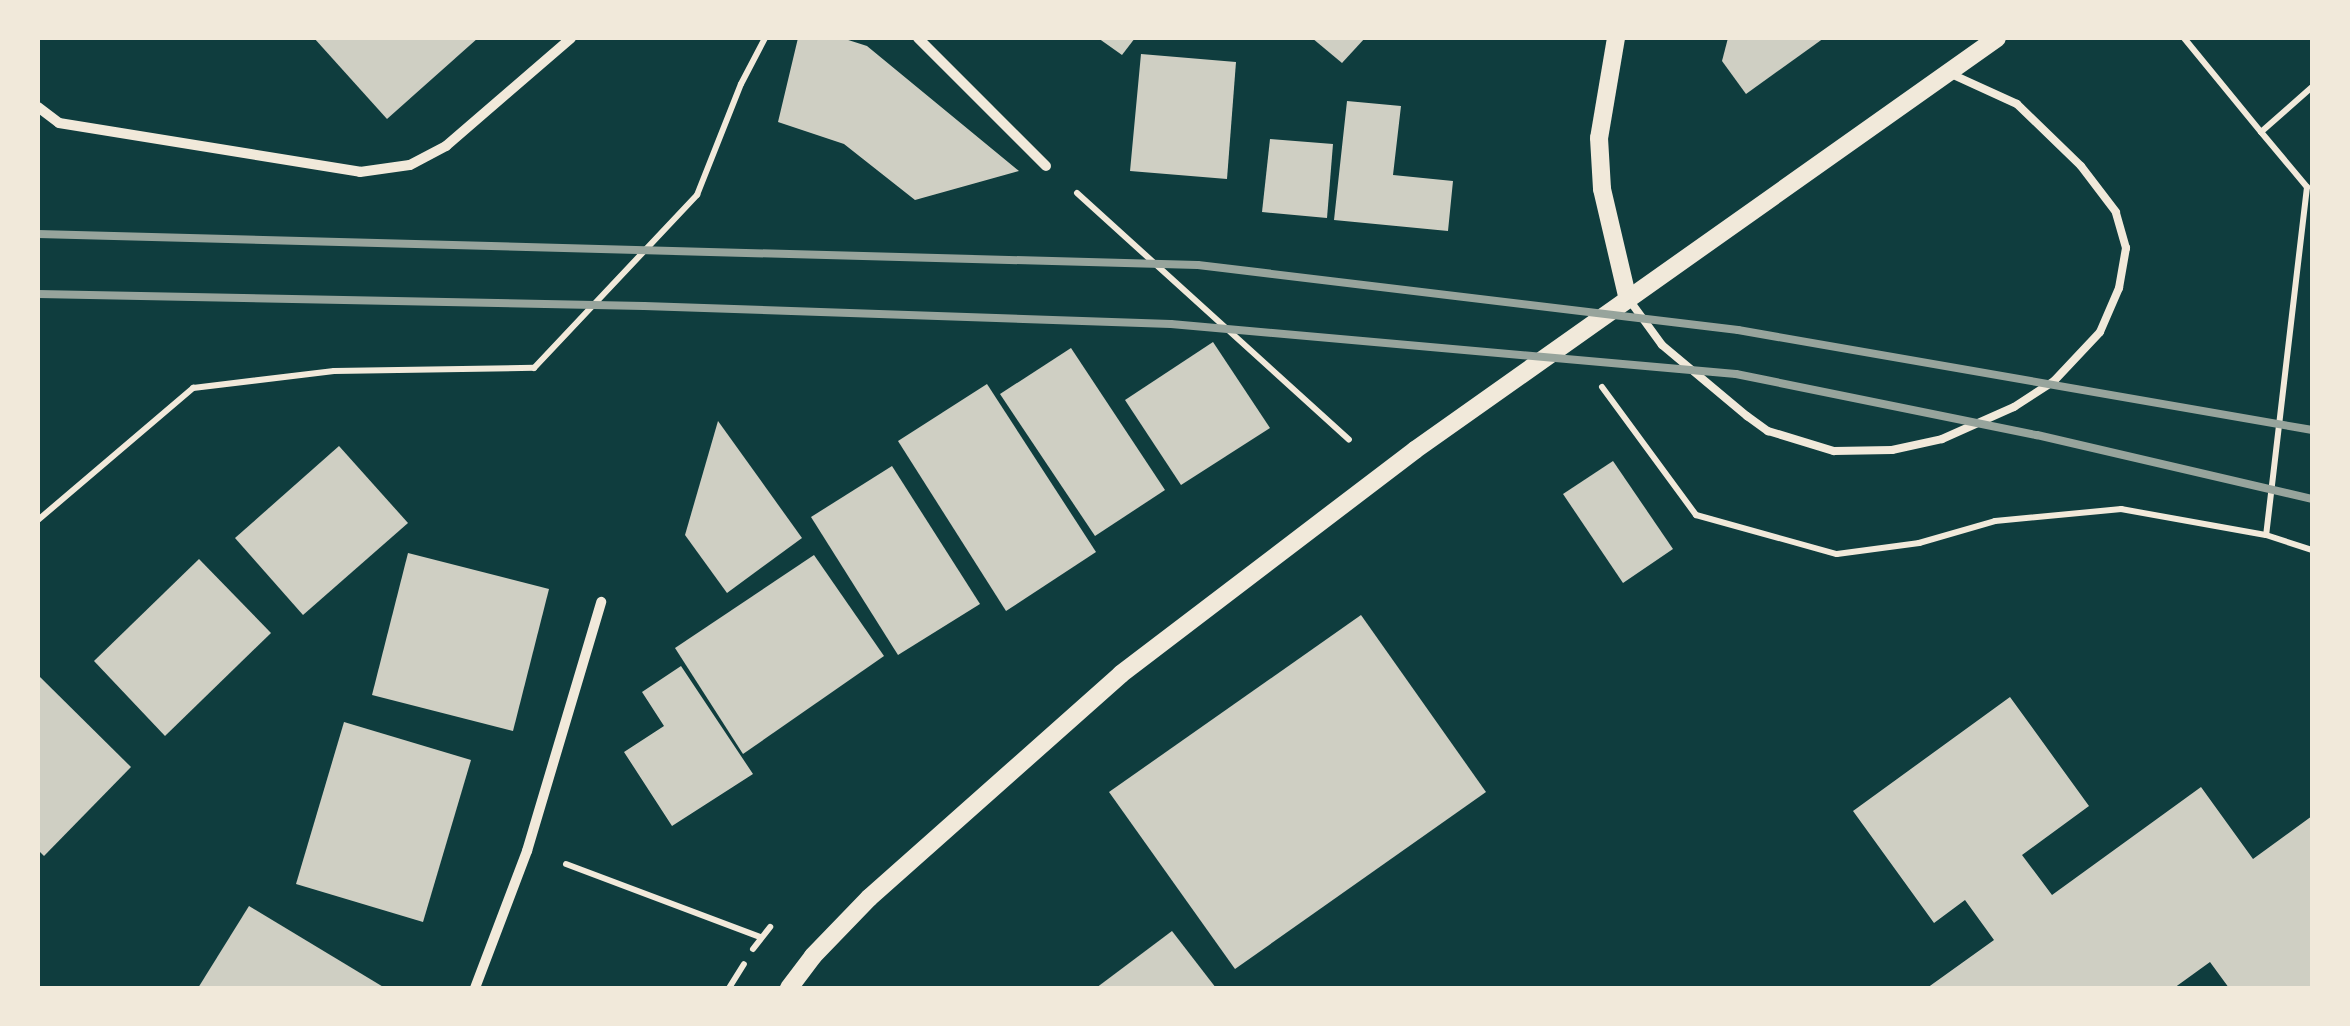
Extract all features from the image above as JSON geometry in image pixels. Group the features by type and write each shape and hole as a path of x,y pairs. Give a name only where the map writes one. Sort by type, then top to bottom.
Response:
{"street":[{"path":"38,107 59,123 360,172 410,165 446,146 570,38"},
{"path":"918,38 1046,166"},
{"path":"1616,38 1598,138 1602,189 1627,296"},
{"path":"789,988 813,956 869,898 1121,674 1415,450 1627,296 1997,38"},
{"path":"475,988 527,851 601,602"}],"lane":[{"path":"1627,296 1662,345 1747,416 1768,431 1834,450 1892,450 1942,438 2014,407 2054,380 2100,332 2119,288 2126,248 2116,212 2081,166 2017,104 1949,73"}],"path":[{"path":"38,520 193,388 334,371 534,368 697,196 741,84 766,38"},
{"path":"2184,38 2306,187 2266,534"},
{"path":"2261,132 2312,86"},
{"path":"1046,166 1348,441 1359,432"},
{"path":"1602,387 1696,515 1836,554 1919,543 1995,521 2120,508 2266,534 2312,550"},
{"path":"590,873 760,938"}],"building":[{"path":"314,38 478,38 387,119"},
{"path":"798,38 842,38 867,46 1019,171 915,200 844,144 778,122"},
{"path":"1098,38 1135,38 1122,55"},
{"path":"1312,38 1365,38 1342,63"},
{"path":"1728,38 1824,38 1746,94 1722,61"},
{"path":"1141,54 1236,62 1227,179 1130,171"},
{"path":"1347,101 1401,106 1393,175 1453,181 1448,231 1334,220"},
{"path":"1270,139 1333,144 1327,218 1262,212"},
{"path":"1213,342 1270,428 1181,485 1125,400"},
{"path":"1071,348 1165,490 1095,536 1000,394"},
{"path":"987,384 1096,552 1006,611 898,441"},
{"path":"718,421 802,538 727,593 685,535"},
{"path":"339,446 408,523 303,615 235,538"},
{"path":"1613,461 1673,549 1623,583 1563,494"},
{"path":"892,466 980,604 898,655 811,517"},
{"path":"408,553 549,589 513,731 372,695"},
{"path":"814,555 884,656 743,754 675,648"},
{"path":"199,559 271,633 165,736 94,661"},
{"path":"1361,615 1486,792 1235,969 1109,792"},
{"path":"681,666 753,774 672,826 624,752 664,726 642,692"},
{"path":"38,675 131,767 44,856 38,850"},
{"path":"2010,697 2089,806 2022,855 2052,895 2201,787 2253,859 2312,816 2312,988 2229,988 2210,962 2174,988 1927,988 1994,940 1965,900 1934,923 1853,811"},
{"path":"344,722 471,760 423,922 296,884"},
{"path":"249,906 385,988 198,988"},
{"path":"1172,931 1216,988 1096,988"}],"railway":[{"path":"38,234 1198,265 1738,330 2312,430"},
{"path":"38,294 644,306 1171,324 1736,374 2037,435 2312,499"}]}
